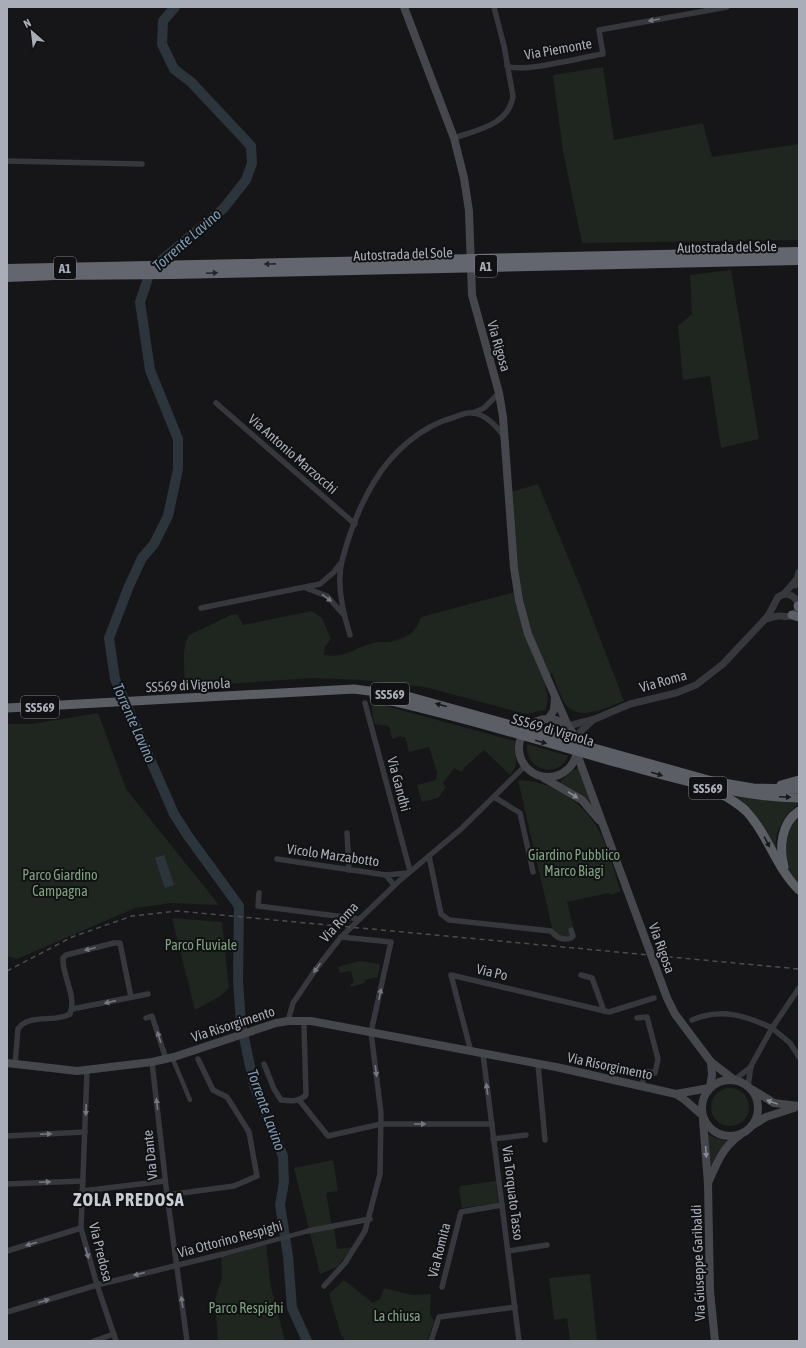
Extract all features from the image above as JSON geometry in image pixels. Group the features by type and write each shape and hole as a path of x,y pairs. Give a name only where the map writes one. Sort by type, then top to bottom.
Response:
{"highway":[{"name":"Autostrada del Sole","path":"7,269 799,252"},
{"name":"Autostrada del Sole","path":"7,277 799,260"},
{"name":"SS569 di Vignola","path":"7,708 299,693 360,694 477,719 621,759 712,781 752,788 799,789"},
{"name":"SS569 di Vignola","path":"621,759 709,788 761,796 799,798"},
{"path":"752,788 789,784 799,780"},
{"path":"709,788 745,809 757,824 785,872 799,890"},
{"path":"785,872 781,858 782,835 793,815 799,811"}],"main road":[{"name":"Via Rigosa","path":"404,7 454,138 464,178 468,211 472,295 499,393 504,436 514,568 519,600 528,634 568,726"},
{"path":"549,718 554,710 554,696"},
{"path":"549,718 560,721 568,726 576,740 577,754 572,765 561,774 550,777 539,776 524,766 519,752 521,736 533,722 549,718"},
{"name":"Via Rigosa","path":"577,754 608,834 667,998 675,1014 711,1062 734,1080"},
{"name":"Via Rigosa","path":"539,776 582,800 595,814 608,834"},
{"name":"Via Risorgimento","path":"11,1064 87,1071 152,1062 195,1051 220,1040 261,1027 288,1021 311,1021 538,1064 676,1094 685,1100 702,1117"},
{"path":"711,1062 712,1075 710,1087 701,1103 702,1117 708,1126 720,1135 728,1136 743,1133 766,1117 799,1106"},
{"path":"710,1087 724,1080 734,1080 749,1087 766,1100 774,1103 799,1106"},
{"name":"Via Risorgimento","path":"676,1094 710,1087"},
{"path":"749,1087 756,1098 758,1111 751,1127"},
{"name":"Via Giuseppe Garibaldi","path":"702,1117 708,1184 710,1291 715,1341"},
{"name":"Via Giuseppe Garibaldi","path":"708,1184 720,1156 730,1142 743,1133"}],"street":[{"path":"454,138 496,122 510,109 513,96 494,7"},
{"name":"Via Piemonte","path":"507,66 513,68 527,67 603,54 599,30 727,7"},
{"path":"7,160 142,164"},
{"path":"350,635 344,615 340,586 341,562 355,524 374,481 391,458 404,445 430,426 443,420 473,413 484,408 499,393"},
{"name":"Via Antonio Marzocchi","path":"216,403 355,524"},
{"path":"473,413 488,420 504,436"},
{"path":"201,608 320,584 328,578 341,562"},
{"name":"Via Roma","path":"764,620 782,616 796,616 799,606 794,596 796,580 799,572"},
{"name":"Via Roma","path":"568,726 595,719 630,704 676,693 696,686 719,668 764,620 776,603 778,597 784,594 796,580"},
{"path":"305,588 327,596 344,615"},
{"path":"784,594 794,596"},
{"path":"776,603 777,611 782,616"},
{"name":"Via Gandhi","path":"365,703 409,872"},
{"name":"Via Roma","path":"576,740 585,726 595,719"},
{"name":"Via Roma","path":"288,1021 293,1003 316,969 341,938 394,885 461,829 524,766"},
{"path":"494,797 520,813 533,872"},
{"path":"347,833 348,870"},
{"path":"429,856 441,914 449,920 550,931 558,937 566,939 573,936 571,930"},
{"name":"Vicolo Marzabotto","path":"277,859 386,875 409,872"},
{"name":"Vicolo Marzabotto","path":"386,875 394,885"},
{"path":"259,893 258,906 360,919"},
{"path":"351,929 352,933 357,938"},
{"path":"324,1286 345,1263 365,1231 370,1219 380,1174 381,1124 372,1032 391,942 357,938 341,938"},
{"path":"11,1064 18,1029 21,1025 29,1021 63,1018 70,1014 72,1009 72,999 63,964 63,958 66,955 117,943 131,997"},
{"name":"Via Po","path":"471,1052 451,975 609,1012 654,998"},
{"path":"581,975 592,978 604,1011"},
{"path":"734,1080 751,1066 772,1028 799,988"},
{"path":"72,1009 148,994"},
{"path":"692,1020 708,1014 730,1014 752,1019 772,1028 790,1043 799,1057"},
{"path":"146,1018 152,1016 169,1058 190,1100"},
{"path":"637,1018 647,1017 658,1059 655,1073 645,1071 642,1086"},
{"path":"264,1064 274,1089 281,1100 299,1100 306,1095 304,1026"},
{"name":"Via Torquato Tasso","path":"483,1054 519,1341"},
{"path":"167,1195 234,1186 258,1176 249,1132 227,1096 213,1090 198,1059"},
{"name":"Via Dante","path":"152,1062 165,1181 187,1341"},
{"path":"538,1064 545,1140"},
{"path":"749,1087 751,1066"},
{"name":"Via Predosa","path":"87,1071 81,1228 97,1285 116,1341"},
{"path":"299,1100 328,1136 381,1124 492,1124"},
{"path":"7,1136 85,1132"},
{"name":"Via Torquato Tasso","path":"494,1139 526,1135"},
{"path":"7,1184 82,1181"},
{"path":"82,1191 165,1181"},
{"name":"Via Romita","path":"442,1288 461,1212 502,1205"},
{"name":"Via Ottorino Respighi","path":"7,1312 97,1285 223,1254 308,1230 370,1219"},
{"path":"7,1251 81,1228"},
{"name":"Via Torquato Tasso","path":"508,1251 547,1245"},
{"path":"431,1341 439,1317 515,1307"},
{"path":"94,1341 114,1334"}],"green space":[{"path":"603,67 614,140 703,123 712,157 799,144 799,240 582,243 563,151 553,75"},
{"path":"731,270 759,439 721,448 710,376 683,380 678,326 692,314 690,275"},
{"path":"538,484 580,586 624,701 601,710 584,713 577,712 570,709 564,702 552,673 544,677 548,701 545,710 526,714 425,687 362,680 312,678 184,687 184,654 186,641 189,635 231,615 237,614 243,625 312,611 322,618 331,639 325,647 324,655 332,656 345,654 378,642 387,642 403,638 415,629 421,617 515,592 508,493"},
{"path":"371,702 515,741 515,767 510,775 484,750 464,768 462,772 454,768 443,783 446,787 438,798 422,802 417,785 436,780 437,772 429,747 409,752 405,737 401,736 392,739 389,726 374,724"},
{"name":"Parco Giardino Campagna","path":"98,713 126,789 219,905 171,903 135,908 17,959 7,956 7,724 32,724"},
{"path":"527,744 568,756 557,768 550,770 543,769 536,766 531,760 528,753"},
{"path":"577,768 592,803 591,804 561,783 561,780"},
{"name":"Giardino Pubblico Marco Biagi","path":"518,780 531,781 556,789 587,813 595,823 601,835 621,891 610,895 609,893 567,902 574,930 569,936 561,936 553,932"},
{"path":"731,797 799,801 799,804 791,810 784,819 777,833 776,843 778,857"},
{"path":"799,815 799,884 791,875 786,864 784,849 790,826"},
{"name":"Parco Fluviale","path":"172,918 222,922 229,988 219,997 195,1010"},
{"path":"360,961 380,964 378,977 365,980 365,983 351,987 350,984 354,983 351,971 340,973 338,967"},
{"path":"726,1088 734,1088 741,1091 746,1096 749,1107 746,1118 741,1123 734,1126 726,1126 719,1123 714,1118 711,1111 711,1103 714,1096 719,1091"},
{"path":"708,1134 715,1138 727,1141 716,1155 709,1170"},
{"path":"333,1160 338,1191 326,1193 332,1226 334,1226 337,1249 353,1247 337,1267 320,1274 294,1168"},
{"path":"496,1181 498,1203 462,1208 459,1188 461,1186"},
{"name":"Parco Respighi","path":"266,1241 270,1283 285,1341 218,1341 215,1300 222,1277 221,1255"},
{"path":"590,1274 597,1341 570,1341 567,1318 554,1320 549,1278"},
{"name":"La chiusa","path":"344,1280 373,1303 380,1299 384,1288 412,1295 431,1294 430,1314 434,1322 427,1341 346,1341 341,1335 329,1294"}],"shaded area":[{"path":"164,855 174,885 165,888 155,858"}],"waterway":[{"name":"Torrente Lavino","path":"175,7 163,21 162,44 174,69 191,82 251,146 252,163 246,180 223,209 151,269 140,302 150,370 178,439 178,469 168,516 154,544 142,558 129,586 109,638 115,679 174,814 188,836 239,906 238,981 241,1023 254,1085 283,1156 284,1182 280,1205 288,1256 292,1308 307,1341"}],"railway":[{"path":"7,971 72,937 132,916 178,911 799,969"}],"district":[{"name":"ZOLA PREDOSA","path":"129,1200"}]}
